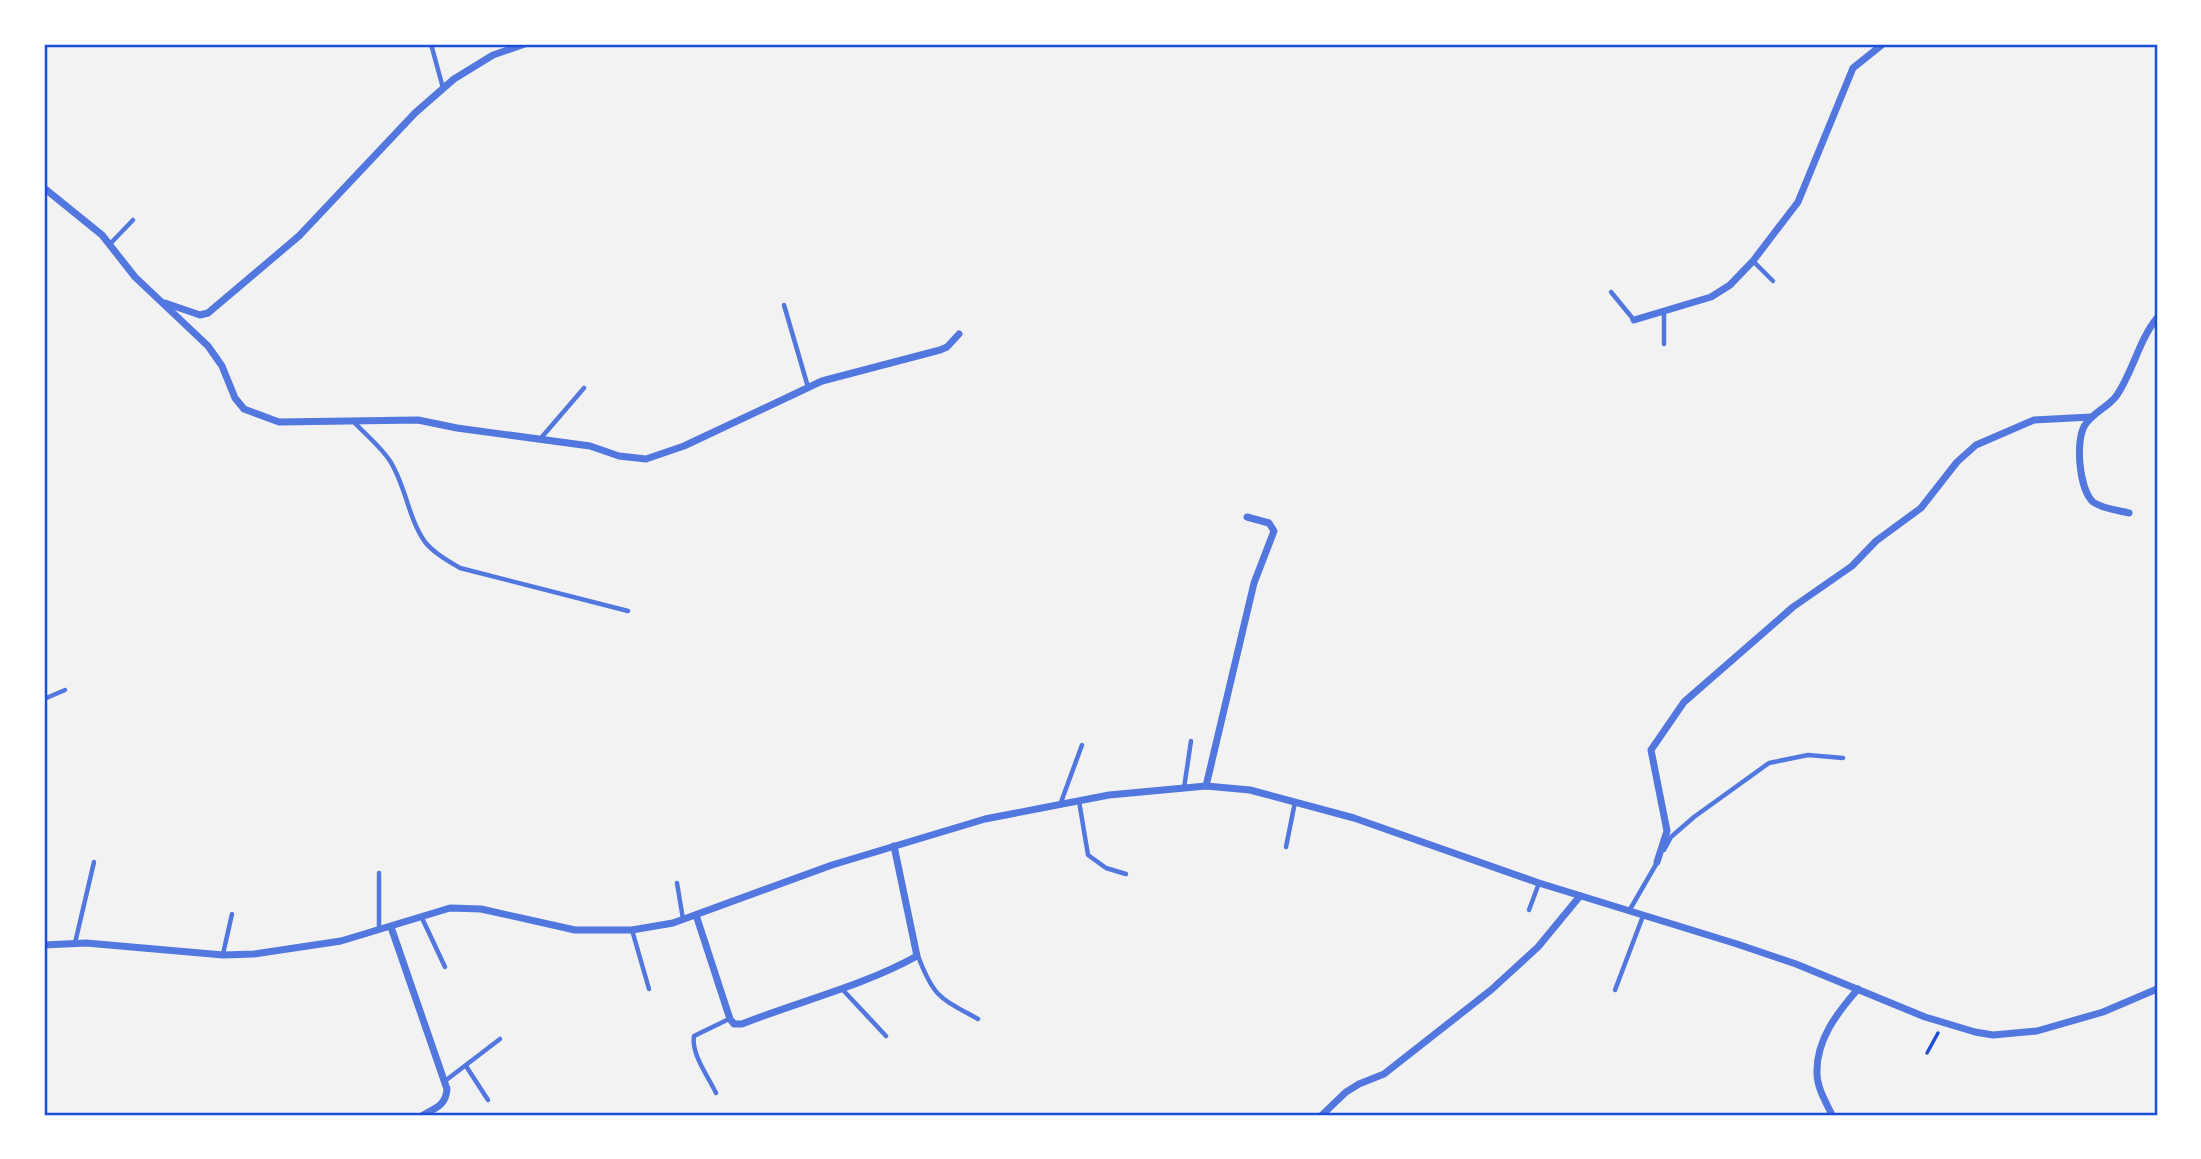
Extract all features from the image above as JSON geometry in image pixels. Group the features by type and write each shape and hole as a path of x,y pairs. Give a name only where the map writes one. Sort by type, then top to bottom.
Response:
{"street":[{"path":"162,302 200,315 208,313 299,236 415,113 443,88 493,55 525,44"},
{"path":"1634,320 1711,298 1730,285 1753,261 1798,202 1853,68 1883,44"},
{"path":"44,188 110,244 135,277 208,346 222,366 235,398 244,409 279,422 418,420 590,446 620,456 646,460 684,446 822,381 940,350 947,347 959,334"},
{"path":"2129,513 2092,501 2082,477 2080,440 2091,417 2116,396 2157,318"},
{"path":"1657,862 1667,831 1651,750 1684,702 1793,607 1852,566 1876,541 1921,508 1957,462 1976,445 2034,420 2091,417"},
{"path":"1206,786 1254,583 1275,531 1269,523 1247,517"},
{"path":"44,945 75,943 223,955 309,947 461,907 575,930 632,930 695,915 832,865 985,819 1109,795 1206,786 1250,790 1354,818 1539,883 1628,912 1716,936 1976,1032 1993,1035 2037,1031 2103,1012 2157,989"},
{"path":"695,915 730,1018 734,1024 742,1024 842,989 917,956 894,846"},
{"path":"1322,1115 1346,1092 1384,1074 1491,990 1538,947 1580,896"},
{"path":"391,927 445,1081 447,1097 442,1105 423,1115"},
{"path":"1832,1115 1821,1092 1817,1074 1819,1052 1833,1020 1858,989"}],"lane":[{"path":"431,44 443,88"},
{"path":"110,244 133,220"},
{"path":"1753,261 1773,281"},
{"path":"1611,292 1634,320"},
{"path":"784,305 808,387"},
{"path":"1664,311 1664,344"},
{"path":"540,439 584,388"},
{"path":"352,421 390,460 407,495 416,526 426,544 442,557 460,568 628,611"},
{"path":"44,699 65,690"},
{"path":"1184,788 1191,741"},
{"path":"1060,805 1082,745"},
{"path":"1628,912 1671,837 1769,763 1808,755 1843,758"},
{"path":"1079,801 1088,855 1106,868 1126,874"},
{"path":"1286,847 1296,801"},
{"path":"75,943 94,862"},
{"path":"379,873 379,930"},
{"path":"677,883 682,919"},
{"path":"1529,910 1539,883"},
{"path":"223,955 232,914"},
{"path":"1615,990 1643,916"},
{"path":"422,918 445,967"},
{"path":"632,930 649,989"},
{"path":"917,956 930,986 937,995 978,1019"},
{"path":"842,989 886,1036"},
{"path":"716,1093 693,1044 694,1036 730,1018"},
{"path":"445,1081 500,1040"},
{"path":"466,1066 488,1100"}],"path":[{"path":"1927,1053 1944,1022"}]}
